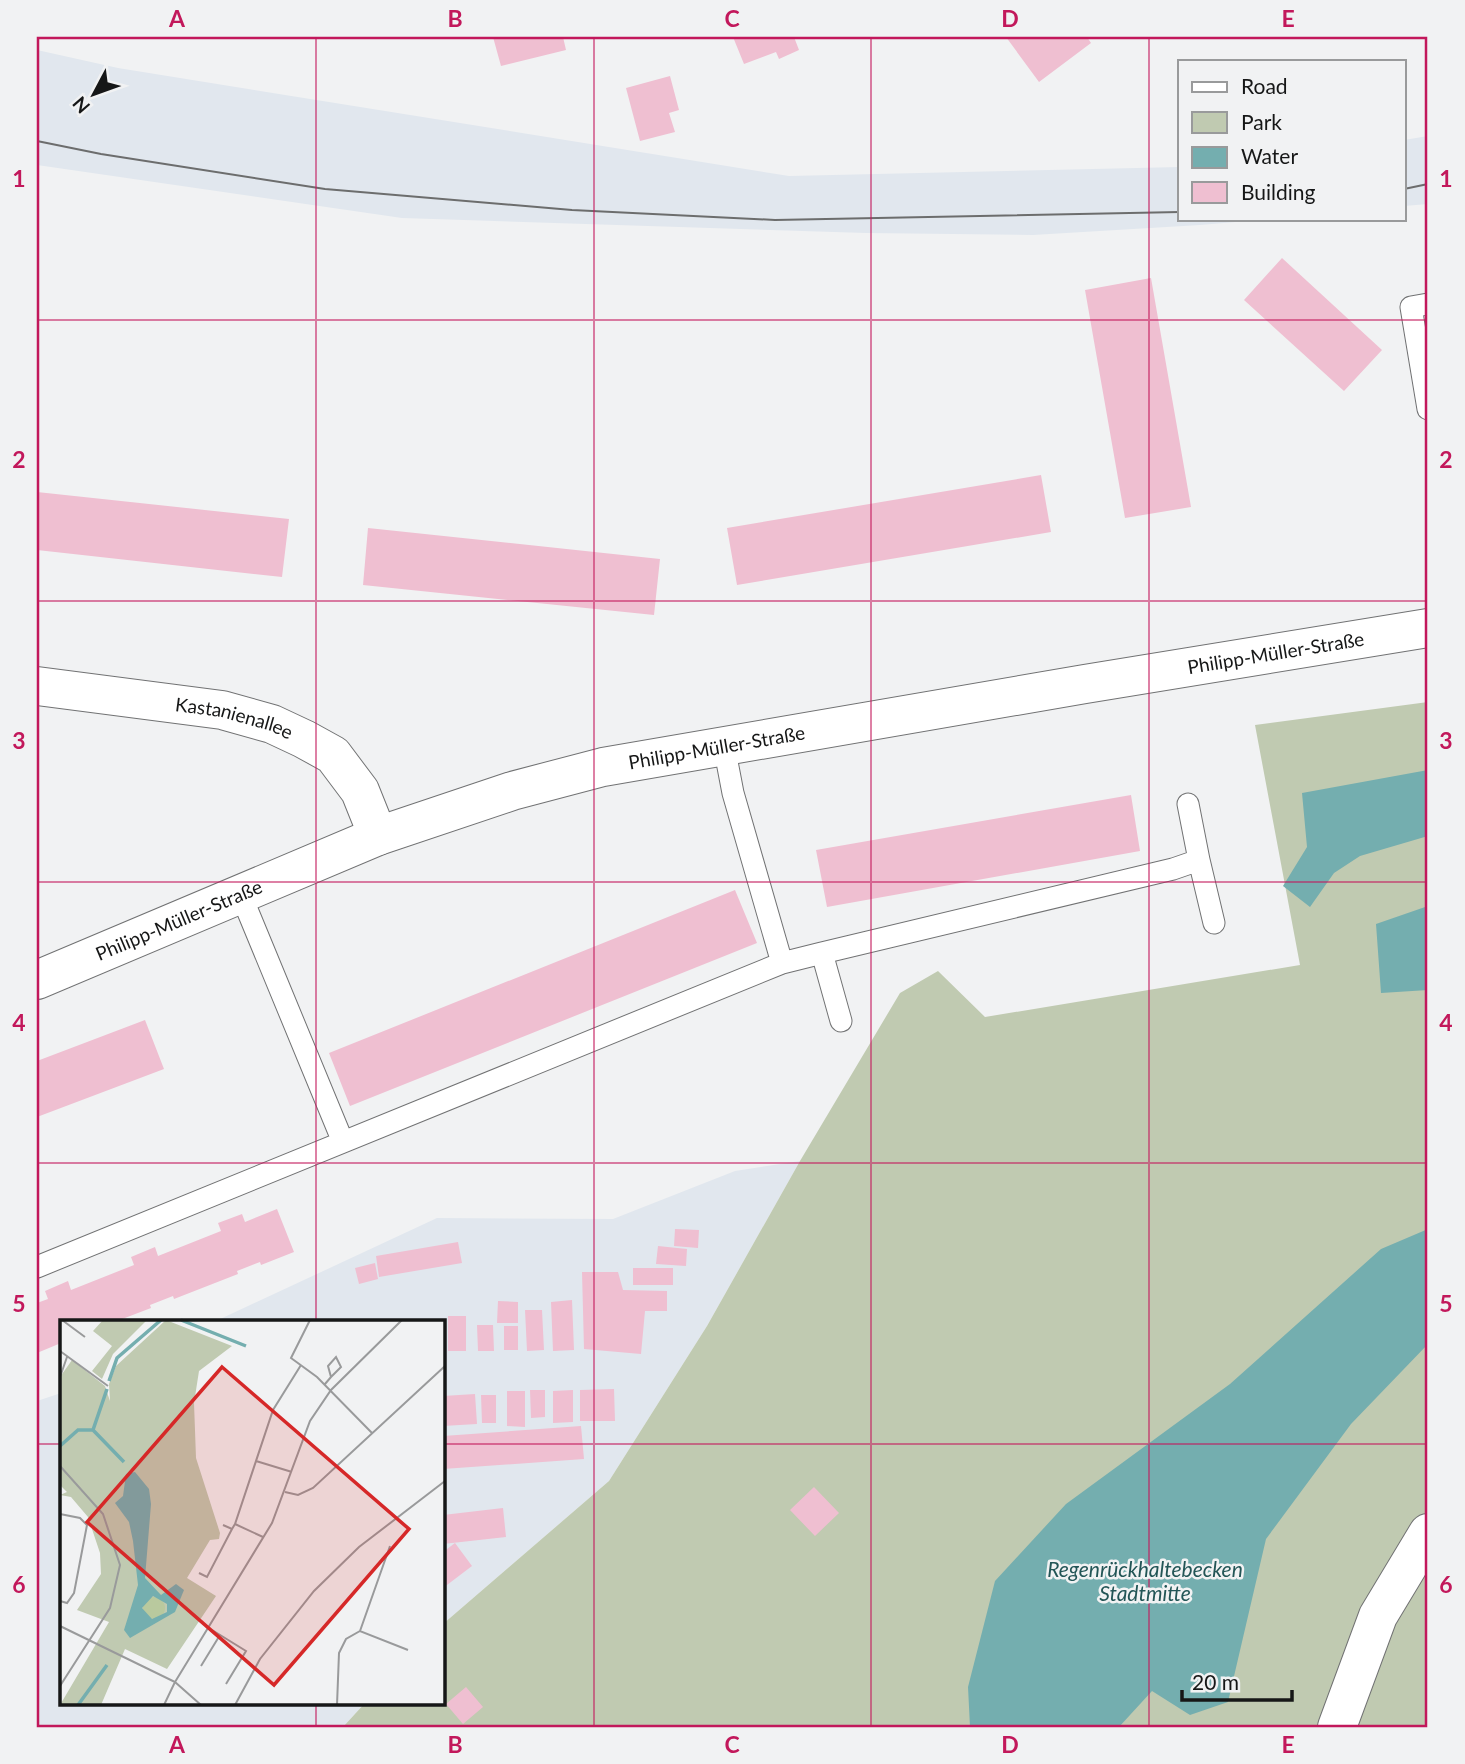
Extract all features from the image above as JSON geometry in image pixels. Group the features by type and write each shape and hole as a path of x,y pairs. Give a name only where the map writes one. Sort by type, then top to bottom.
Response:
{"main road":[{"name":"Philipp-Müller-Straße","path":"37,980 378,836 512,791 590,770 1428,628"},
{"name":"Kastanienallee","path":"37,686 222,710 272,724 304,738 332,755 360,792 378,836"},
{"path":"1337,1727 1378,1616 1428,1533"}],"lane":[{"path":"1428,304 1411,307 1428,409"},
{"path":"724,746 733,793 782,963"},
{"path":"1188,804 1214,923"},
{"path":"37,1267 782,963 1173,869 1199,860"},
{"path":"241,895 343,1142"},
{"path":"822,953 841,1021"}],"shaded area":[{"path":"37,50 118,68 789,176 1178,167 1178,220 1259,220 1033,235 866,233 402,218 37,165"},
{"path":"1428,136 1428,204 1406,206 1406,140"},
{"path":"800,1161 707,1326 609,1481 444,1623 444,1320 218,1320 437,1218 613,1219 735,1171"},
{"path":"60,1393 60,1704 364,1704 343,1727 37,1727 37,1401"}],"green space":[{"path":"1428,702 1428,1727 343,1727 364,1704 444,1704 444,1623 609,1481 707,1326 800,1161 900,993 938,971 985,1017 1300,965 1255,725"}],"water":[{"path":"1428,770 1428,836 1360,856 1334,873 1310,907 1283,886 1307,847 1302,793"},
{"path":"1428,906 1428,990 1381,993 1376,924"},
{"name":"Regenrückhaltebecken Stadtmitte","path":"1428,1229 1428,1344 1351,1424 1266,1539 1228,1702 1190,1715 1152,1691 1119,1727 970,1727 968,1687 995,1581 1066,1504 1230,1384 1381,1249"}],"building":[{"path":"493,37 563,37 566,50 501,66"},
{"path":"733,37 794,37 799,50 779,59 776,52 744,64"},
{"path":"1006,37 1087,37 1091,43 1039,82"},
{"path":"670,76 679,110 669,113 675,132 640,141 626,88"},
{"path":"1282,258 1382,350 1344,391 1244,300"},
{"path":"1151,278 1191,507 1125,518 1085,290"},
{"path":"1041,475 1051,532 737,585 727,528"},
{"path":"37,492 289,519 282,577 37,550"},
{"path":"368,528 660,559 654,615 363,585"},
{"path":"1131,795 1140,851 827,907 816,850"},
{"path":"735,890 757,943 350,1106 329,1053"},
{"path":"145,1020 164,1069 37,1117 37,1061"},
{"path":"277,1209 294,1252 261,1265 260,1262 237,1271 238,1274 174,1299 173,1296 120,1320 60,1320 60,1343 37,1353 37,1303 48,1299 45,1291 68,1281 71,1290 134,1265 131,1257 155,1247 158,1256 221,1231 218,1223 242,1214 245,1222"},
{"path":"675,1229 699,1230 698,1248 674,1246"},
{"path":"458,1242 462,1263 379,1277 376,1256"},
{"path":"658,1246 687,1249 686,1266 656,1264"},
{"path":"375,1263 378,1279 359,1284 355,1268"},
{"path":"633,1268 673,1268 673,1285 633,1285"},
{"path":"582,1272 618,1272 623,1290 667,1291 667,1311 645,1311 641,1354 584,1349"},
{"path":"572,1300 574,1350 553,1351 551,1302"},
{"path":"498,1301 518,1302 518,1323 497,1323"},
{"path":"525,1310 542,1310 544,1350 527,1351"},
{"path":"448,1316 466,1316 466,1351 448,1351"},
{"path":"477,1325 493,1325 494,1351 478,1351"},
{"path":"504,1326 518,1326 518,1350 504,1350"},
{"path":"614,1389 615,1421 580,1421 580,1390"},
{"path":"530,1390 545,1390 545,1417 531,1418"},
{"path":"573,1390 573,1422 553,1423 553,1391"},
{"path":"507,1391 525,1391 525,1427 507,1426"},
{"path":"475,1394 477,1424 444,1426 444,1396"},
{"path":"481,1395 496,1395 496,1423 482,1423"},
{"path":"581,1426 584,1459 444,1469 444,1436"},
{"path":"814,1487 839,1513 815,1536 790,1510"},
{"path":"503,1508 506,1537 444,1544 444,1515"},
{"path":"455,1543 472,1566 444,1587 444,1551"},
{"path":"466,1687 483,1707 463,1724 446,1704"}],"tram line":[{"path":"37,141 101,154 325,189 572,210 775,220 1178,212"},
{"path":"1406,189 1428,184"}]}
